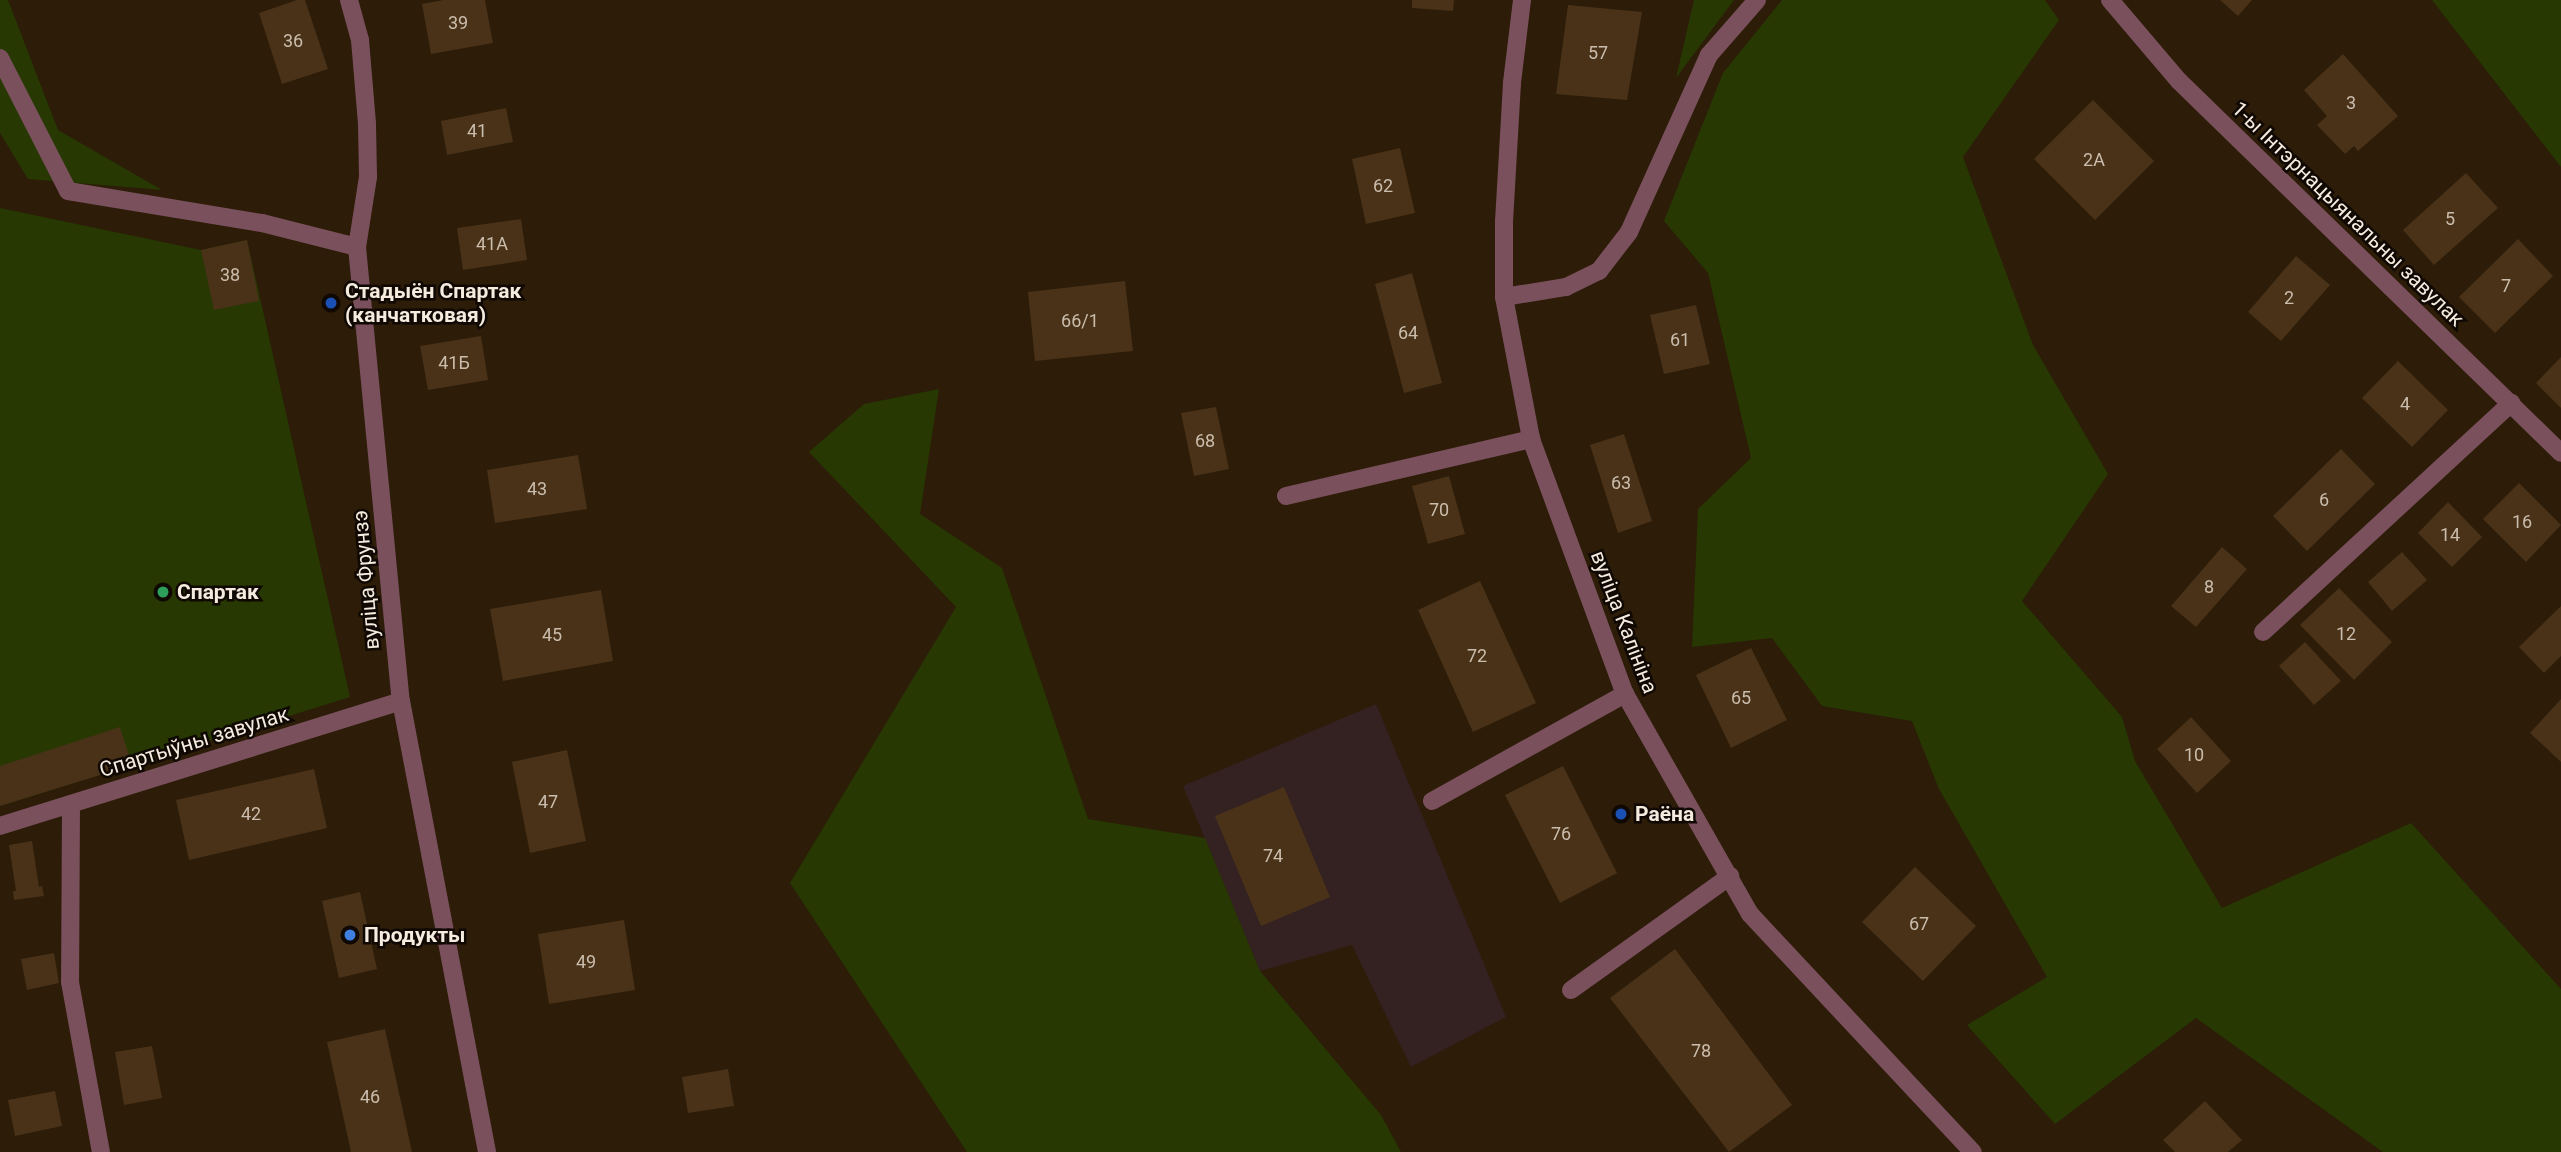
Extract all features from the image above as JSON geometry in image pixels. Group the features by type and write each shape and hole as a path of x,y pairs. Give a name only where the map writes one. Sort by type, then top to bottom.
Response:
{"street":[{"name":"вуліца Фрунзэ","path":"349,0 360,40 367,124 368,177 357,247 401,701 487,1152"},
{"name":"вуліца Калініна","path":"1522,0 1511,97 1504,221 1504,297 1531,439 1625,694 1750,914 1973,1152"},
{"path":"1504,297 1566,287 1599,271 1629,232 1709,55 1758,0"},
{"name":"1-ы Інтэрнацыянальны завулак","path":"2110,0 2179,81 2561,453"},
{"path":"0,58 68,191 262,223 357,247"},
{"path":"2263,632 2511,403"},
{"path":"1286,496 1531,439"},
{"path":"1432,801 1625,694"},
{"name":"Спартыўны завулак","path":"0,826 401,701"},
{"path":"71,804 70,982 101,1152"},
{"path":"1572,990 1730,876"}],"shaded area":[{"path":"1376,704 1506,1017 1411,1067 1352,945 1260,971 1183,786"}],"green space":[{"path":"0,0 8,0 58,130 162,190 28,179 0,133"},
{"path":"1694,0 1734,0 1676,78"},
{"path":"1782,0 2045,0 2059,20 1963,157 2033,345 2108,474 2022,601 2122,717 2135,761 2222,908 2411,823 2561,989 2561,1152 2383,1152 2196,1018 2055,1124 1967,1025 2047,977 1939,789 1912,721 1822,706 1772,638 1692,647 1698,509 1751,458 1708,273 1664,221 1723,73"},
{"path":"2432,0 2561,0 2561,167"},
{"name":"Спартак","path":"0,208 201,250 247,240 350,697 0,806"},
{"path":"939,389 920,514 1002,568 1088,819 1205,838 1260,971 1381,1115 1401,1152 967,1152 790,883 956,607 809,452 864,404"}],"building":[{"path":"297,0 305,0 328,69 282,84 259,13"},
{"path":"443,0 485,0 493,43 431,54 422,4"},
{"path":"1412,0 1454,0 1453,11 1412,8"},
{"path":"2220,0 2252,0 2238,16"},
{"path":"1568,5 1642,12 1627,100 1556,94"},
{"path":"2343,54 2398,116 2358,151 2354,146 2345,154 2317,125 2327,116 2304,90"},
{"path":"2093,100 2154,161 2095,220 2034,159"},
{"path":"506,108 513,142 447,155 441,121"},
{"path":"1400,148 1415,213 1366,224 1352,159"},
{"path":"2466,173 2498,208 2434,265 2403,230"},
{"path":"521,219 527,260 463,270 457,228"},
{"path":"2518,239 2553,276 2495,333 2459,297"},
{"path":"247,240 259,301 214,310 201,250"},
{"path":"2296,256 2330,285 2281,341 2248,312"},
{"path":"1412,273 1442,383 1404,393 1375,284"},
{"path":"1125,281 1133,351 1035,361 1028,292"},
{"path":"1696,305 1710,364 1664,374 1650,315"},
{"path":"481,336 488,380 428,390 420,346"},
{"path":"2561,357 2561,408 2536,383"},
{"path":"2398,361 2448,410 2412,447 2362,398"},
{"path":"1216,407 1229,469 1194,476 1181,413"},
{"path":"1624,434 1652,521 1618,533 1590,445"},
{"path":"2341,449 2375,484 2307,551 2273,516"},
{"path":"578,455 587,509 495,523 487,470"},
{"path":"1449,476 1465,534 1428,544 1412,486"},
{"path":"2519,483 2561,525 2526,562 2483,519"},
{"path":"2448,502 2482,537 2452,567 2418,533"},
{"path":"2222,547 2247,569 2196,627 2171,606"},
{"path":"2402,552 2427,580 2392,611 2368,582"},
{"path":"1480,581 1536,703 1473,732 1418,610"},
{"path":"2339,588 2392,642 2354,680 2300,625"},
{"path":"601,590 613,661 503,681 490,609"},
{"path":"2561,606 2561,656 2544,673 2519,647"},
{"path":"2305,642 2341,681 2314,705 2279,666"},
{"path":"1751,648 1787,720 1731,748 1696,675"},
{"path":"2561,699 2561,762 2530,733"},
{"path":"2191,717 2231,761 2197,793 2157,749"},
{"path":"120,727 132,765 0,806 0,766"},
{"path":"567,750 586,841 530,853 512,762"},
{"path":"1563,766 1617,873 1560,903 1505,795"},
{"path":"314,769 327,828 189,860 176,800"},
{"path":"1284,787 1330,897 1261,926 1215,816"},
{"path":"32,841 39,887 42,886 44,896 14,900 13,891 16,891 9,845"},
{"path":"1915,867 1976,926 1923,981 1862,922"},
{"name":"Продукты","path":"360,892 377,969 339,978 322,901"},
{"path":"624,920 635,990 549,1004 538,934"},
{"path":"1675,949 1792,1105 1729,1152 1610,998"},
{"path":"54,953 59,983 27,990 21,959"},
{"path":"385,1029 412,1152 351,1152 327,1042"},
{"path":"152,1046 162,1098 124,1105 115,1052"},
{"path":"728,1069 734,1106 688,1113 682,1077"},
{"path":"55,1091 62,1126 15,1136 8,1100"},
{"path":"2205,1101 2242,1140 2228,1152 2175,1152 2163,1140"}],"place":[{"name":"Стадыён Спартак (канчатковая)","path":"331,303"},
{"name":"Спартак","path":"163,592"},
{"name":"Раёна","path":"1621,814"},
{"name":"Продукты","path":"350,935"}]}
